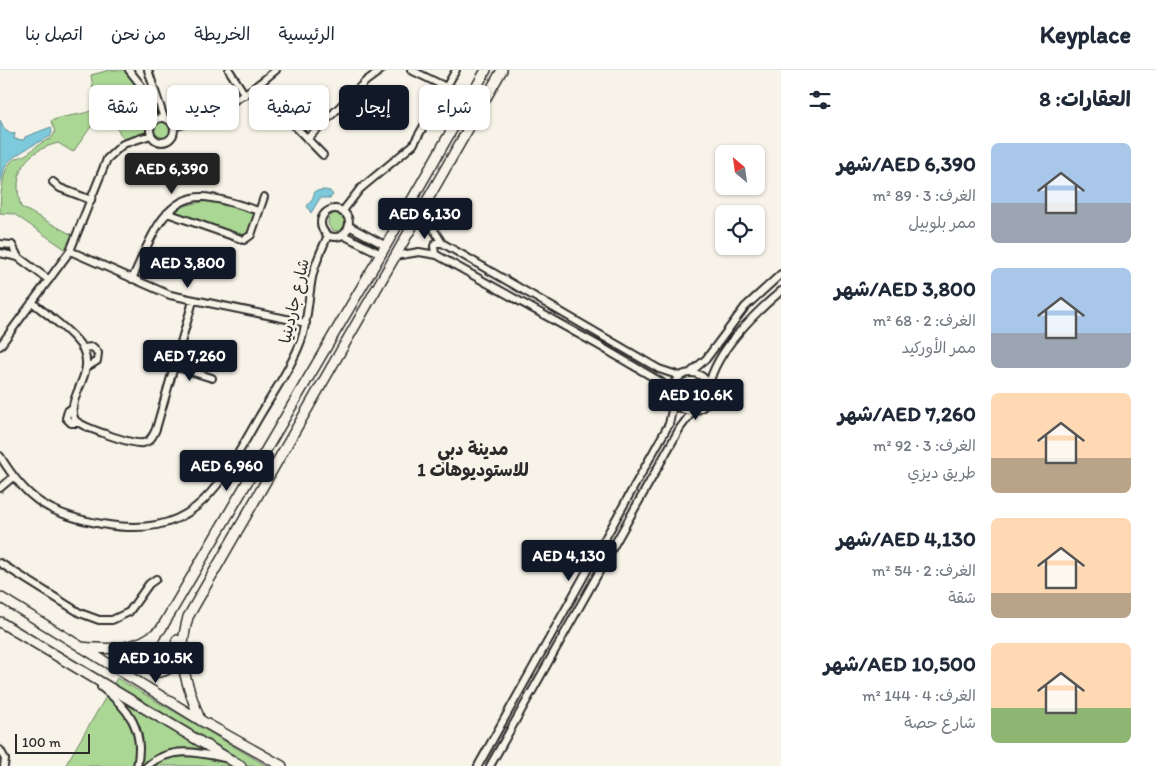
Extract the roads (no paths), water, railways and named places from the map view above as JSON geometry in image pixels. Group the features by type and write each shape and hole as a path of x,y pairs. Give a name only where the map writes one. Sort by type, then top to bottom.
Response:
{"main road":[{"path":"486,70 386,246 144,656 145,664 156,672 165,671 172,664 178,635 502,70"},
{"path":"0,597 200,720 282,766"},
{"path":"188,618 182,643 181,663 200,720"},
{"path":"0,622 241,766"},
{"path":"81,647 124,648 144,641 160,629"}],"street":[{"path":"129,70 140,85"},
{"path":"148,70 164,118"},
{"path":"229,70 245,94"},
{"path":"239,97 276,70"},
{"path":"307,139 366,81 381,70"},
{"path":"411,70 442,85"},
{"name":"شارع جاردينيا","path":"447,85 456,70"},
{"path":"157,120 164,118 167,120"},
{"path":"150,130 151,135 156,141 168,141 174,135 174,130"},
{"path":"298,130 323,155"},
{"name":"شارع جاردينيا","path":"0,456 13,477 40,503 73,519 128,527 157,524 184,515 204,501 221,482 294,358 306,323 314,271 328,235 321,223 325,214 333,210 342,212 360,189 412,145 421,130"},
{"path":"0,346 70,251 104,164 114,151 128,142 151,135"},
{"path":"53,182 60,188 91,200"},
{"path":"431,193 429,204 430,220 433,230 442,243 659,369 680,376"},
{"path":"166,213 244,240 251,235 264,197"},
{"path":"132,279 166,213 182,202 199,198 210,198 260,211"},
{"path":"342,212 346,215 349,226 386,246"},
{"path":"328,235 338,237 349,226"},
{"path":"343,234 381,254"},
{"path":"437,255 434,252 434,246 436,243 442,243"},
{"path":"0,244 12,244 18,257"},
{"path":"70,251 160,291 192,301 306,323"},
{"path":"394,256 419,252 437,255 598,345 661,382 672,393"},
{"path":"0,253 18,257 49,280"},
{"path":"478,766 669,424 674,401 672,393 673,383 680,376 691,372 706,358 744,307 781,274"},
{"path":"490,766 680,428 693,411 708,402 710,396 709,385 716,364 736,337 781,291"},
{"path":"32,302 82,348 86,367 73,408 68,411 66,418 71,423 78,423 136,443 147,442 156,429 192,301"},
{"path":"82,348 93,347 98,353 97,361 86,367"},
{"path":"174,366 212,378"},
{"path":"691,372 703,376 709,385"},
{"path":"674,401 685,410 693,411"},
{"path":"0,488 13,477"},
{"path":"0,563 80,614 99,620 118,618 129,612 149,584 156,579"},
{"path":"86,673 119,700 132,716 139,739 137,766"},
{"path":"0,750 4,759 4,766"},
{"path":"148,766 166,755 183,752 230,760"}],"water":[{"path":"0,120 5,130 11,134 15,133 14,139 24,140 25,137 51,127 52,132 50,137 26,149 8,162 0,184"},
{"path":"315,191 330,191 333,195 330,198 320,198 311,213 307,206 312,200"}],"district":[{"name":"مدينة دبي للاستوديوهات 1","path":"473,459"}]}
